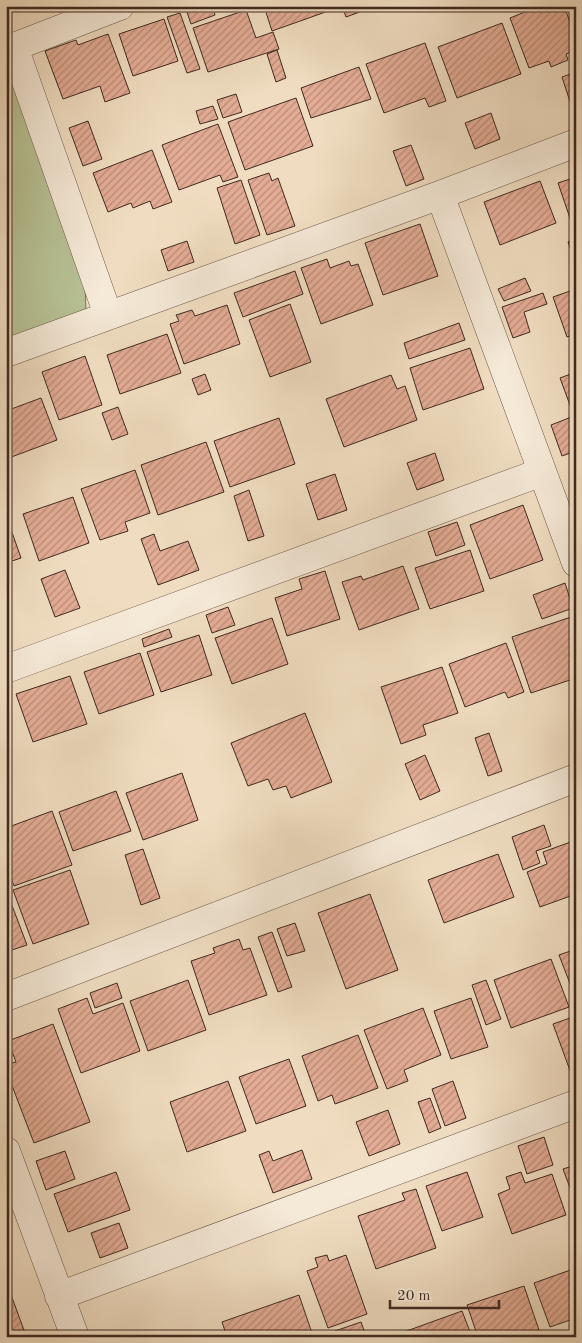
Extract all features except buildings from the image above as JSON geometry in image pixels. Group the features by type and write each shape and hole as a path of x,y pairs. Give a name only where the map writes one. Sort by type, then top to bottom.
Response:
{"street":[{"path":"108,315 10,49 120,6"},
{"path":"6,353 576,144"},
{"path":"440,195 576,563"},
{"path":"6,669 542,472"},
{"path":"6,997 576,778"},
{"path":"59,1296 576,1104"},
{"path":"6,1151 75,1337"}],"green space":[{"path":"6,67 85,284 86,313 6,342"}]}
